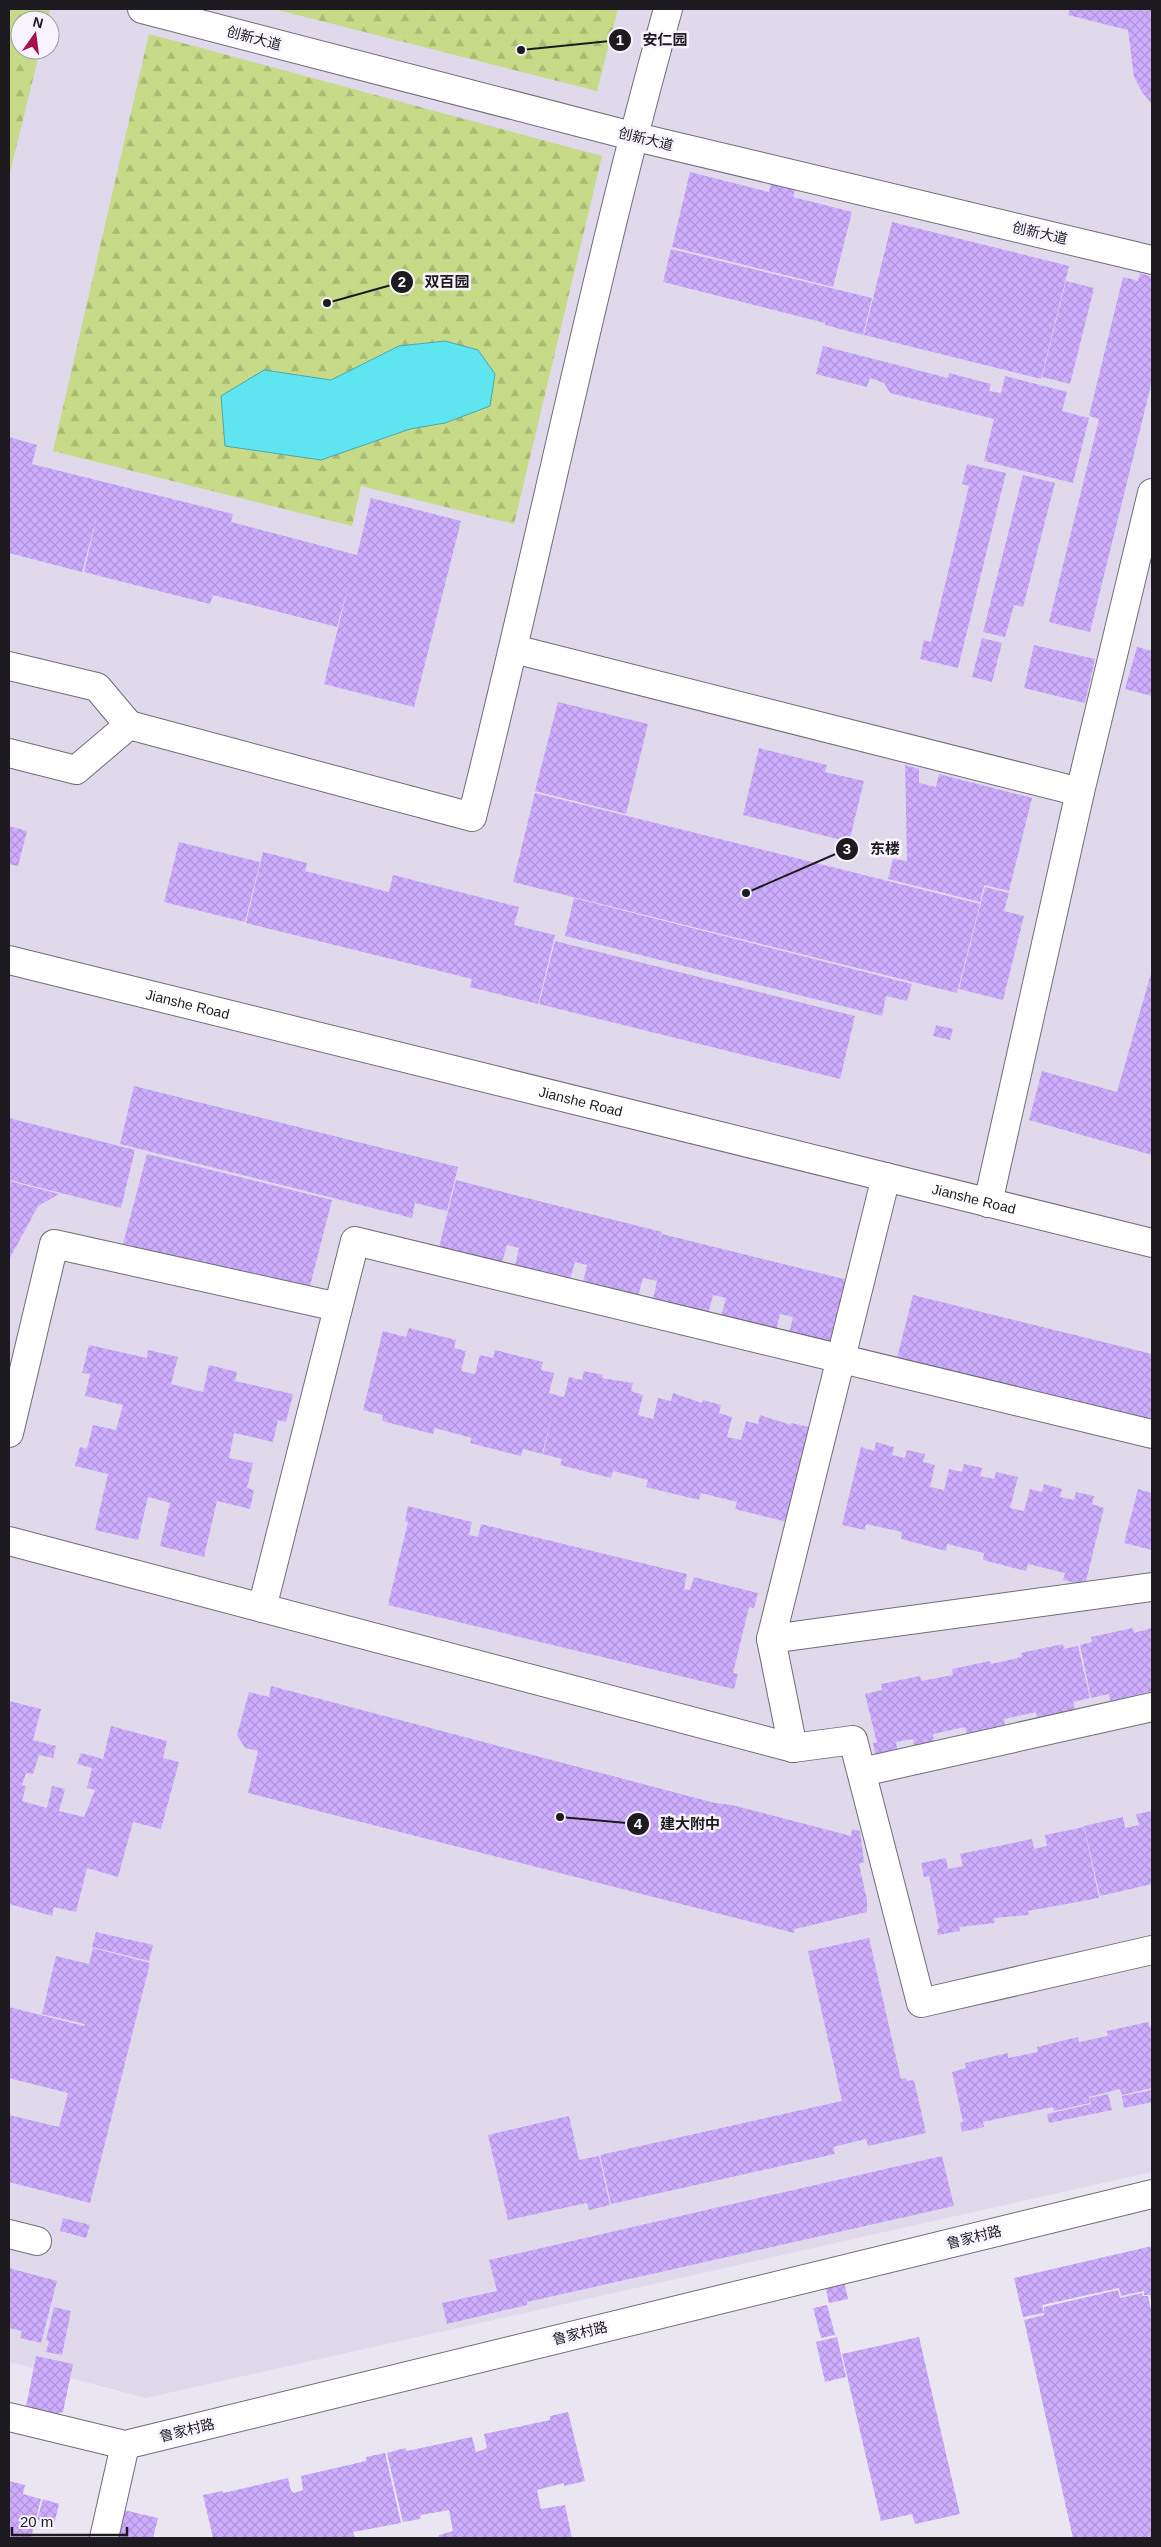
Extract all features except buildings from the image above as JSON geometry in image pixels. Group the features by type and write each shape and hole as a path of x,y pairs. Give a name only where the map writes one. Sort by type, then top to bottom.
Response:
{"street":[{"name":"创新大道","path":"142,9 632,136 1152,260"},
{"path":"9,666 97,687 129,724 472,817 514,649 632,136 668,9"},
{"path":"988,1203 1080,792 1152,493"},
{"path":"514,649 1080,792"},
{"path":"9,753 76,770 129,724"},
{"name":"Jianshe Road","path":"9,960 1152,1243"},
{"path":"793,1748 771,1639 886,1177"},
{"path":"262,1608 355,1241 1152,1434"},
{"path":"9,1433 54,1244 338,1307"},
{"path":"9,1541 793,1748 853,1740 921,2003 1152,1950"},
{"path":"771,1639 1152,1587"},
{"path":"862,1772 1152,1707"},
{"name":"鲁家村路","path":"9,2417 125,2445 1152,2194"},
{"path":"9,2234 37,2240"},
{"path":"104,2538 125,2445"}],"shaded area":[{"path":"9,9 1152,9 1152,2172 146,2398 9,2362"}],"green space":[{"path":"9,9 50,9 10,10 10,60 38,60 9,177"},
{"path":"274,9 618,9 597,91"},
{"path":"149,34 602,156 514,524 361,486 352,526 53,451"}],"water":[{"path":"445,341 478,350 495,374 490,406 445,423 410,429 321,460 225,446 221,396 264,370 331,380 399,346"}],"place":[{"name":"安仁园","path":"521,50"},
{"name":"双百园","path":"327,303"},
{"name":"东楼","path":"746,893"},
{"name":"建大附中","path":"560,1817"}]}
